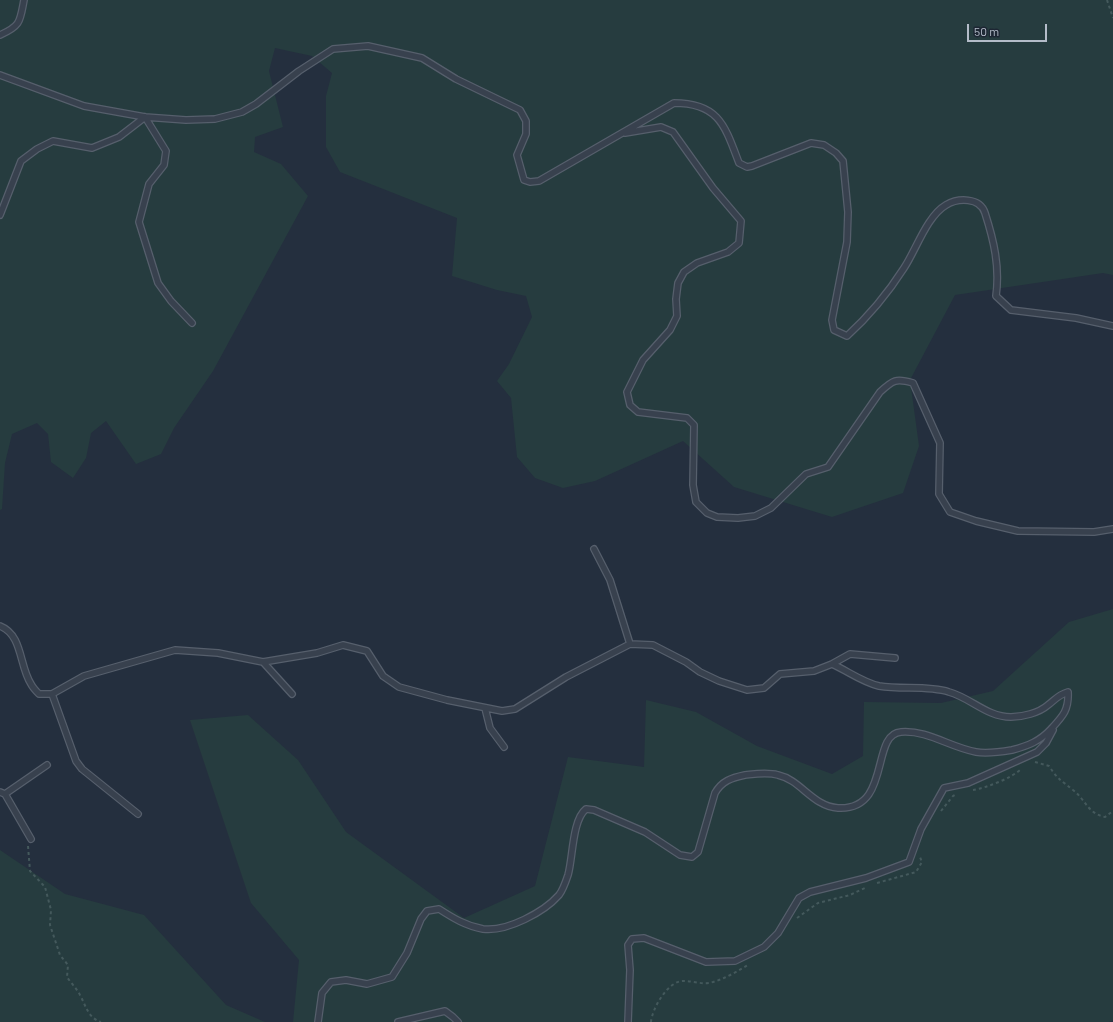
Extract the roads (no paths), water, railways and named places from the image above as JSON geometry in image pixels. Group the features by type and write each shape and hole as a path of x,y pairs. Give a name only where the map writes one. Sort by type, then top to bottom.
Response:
{"lane":[{"path":"0,35 15,27 19,23 24,0"},
{"path":"0,75 84,106 145,117 186,120 215,119 242,112 256,104 299,70 333,49 368,46 422,58 456,79 520,110 526,121 526,134 516,156 524,180 530,182 539,181 674,103 692,103 710,112 724,125 739,163 747,166 774,159 811,142 824,145 836,153 843,161 848,212 847,242 832,320 834,330 848,336 866,318 905,268 930,221 946,206 961,200 974,201 983,207 996,256 999,278 996,296 1011,310 1076,318 1113,326"},
{"path":"0,214 21,161 37,149 53,141 92,148 119,137 145,117"},
{"path":"145,117 166,151 164,165 149,184 138,222 158,283 171,301 192,323"},
{"path":"621,134 661,127 673,132 712,188 741,221 739,243 728,252 697,264 684,272 678,282 676,299 677,316 670,330 642,360 627,392 630,405 638,412 688,418 694,425 693,485 696,502 707,513 717,517 738,518 755,516 771,508 806,474 828,467 880,392 890,382 900,379 913,383 940,443 939,494 950,512 976,521 1018,530 1094,532 1113,529"},
{"path":"594,549 610,580 630,644"},
{"path":"0,626 8,629 14,637 30,684 39,694 52,694 84,676 175,650 218,653 263,662 318,653 343,645 367,651 383,676 400,687 502,711 514,708 566,677 630,644 653,645 718,681 747,690 764,688 780,674 814,671 832,664 850,654 895,658"},
{"path":"263,662 292,694"},
{"path":"318,1022 322,993 332,982 346,980 367,984 392,977 407,953 420,919 427,911 439,909 466,924 485,929 524,921 547,905 560,894 568,876 578,822 582,813 586,809 594,810 645,832 680,855 692,857 698,852 715,793 719,785 732,778 757,774 778,774 789,780 822,805 838,808 857,805 866,798 874,788 882,754 890,738 898,732 923,732 976,752 998,753 1029,746 1045,736 1067,709 1068,692 1057,695 1047,706 1029,714 1011,717 995,715 949,691 911,687 879,686 858,679 847,671 832,664"},
{"path":"52,694 76,761 82,769 138,814"},
{"path":"485,708 490,728 504,747"},
{"path":"628,1022 630,970 628,945 632,940 644,938 706,962 735,961 764,947 778,933 799,898 810,892 866,878 909,862 921,829 944,788 968,783 1037,752 1046,743 1056,723"},
{"path":"31,839 3,793 48,765"},
{"path":"398,1022 445,1012 454,1016 458,1022"}]}
